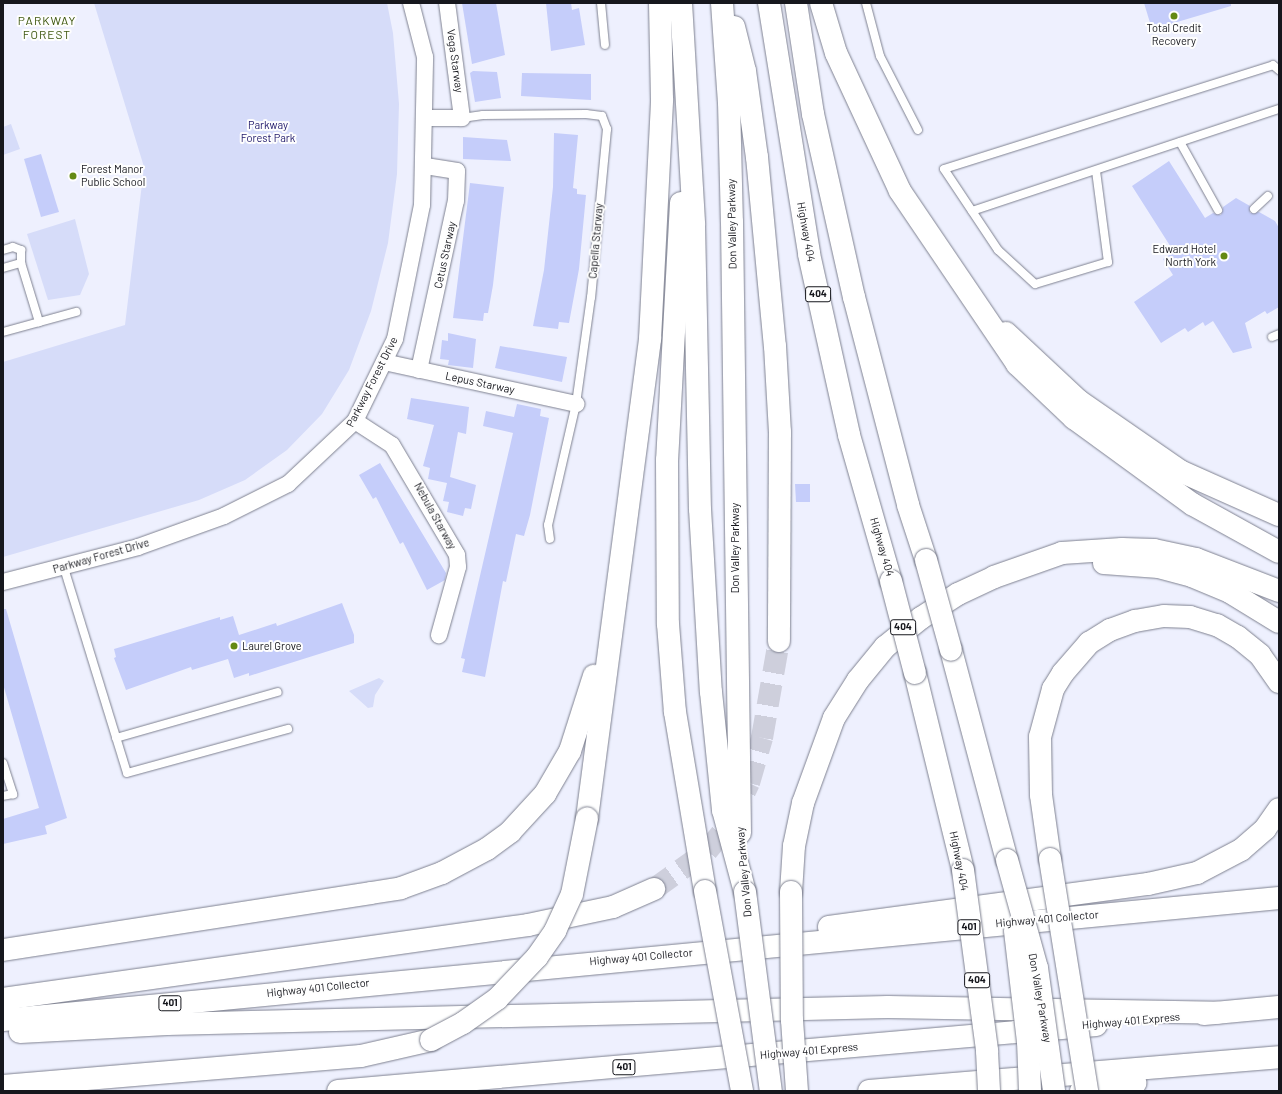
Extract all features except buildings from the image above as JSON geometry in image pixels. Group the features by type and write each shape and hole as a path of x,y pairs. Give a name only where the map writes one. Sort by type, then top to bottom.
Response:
{"highway":[{"path":"3,1086 361,1056 397,1050 431,1040 463,1023 497,999 537,957 555,931 572,894 587,818 650,338 662,99 660,3"},
{"path":"682,3 694,225 700,509 711,692 723,810 745,892"},
{"name":"Don Valley Parkway","path":"722,3 730,117 738,802 745,892 771,1091"},
{"path":"728,3 745,71 757,157 775,346 780,432 779,640"},
{"name":"Highway 404","path":"769,3 809,254 849,435 891,581 963,870 987,1051 989,1091"},
{"path":"796,3 813,114 854,297 904,490 952,650 1007,860 1028,1041 1030,1091"},
{"path":"821,3 836,53 868,128 900,191 1016,364 1074,418 1192,504 1279,552"},
{"path":"687,94 666,538 675,712 705,891 742,1091"},
{"path":"955,274 996,324 1079,401 1180,472 1279,515"},
{"path":"797,1091 792,1020 791,892 794,846 805,795 834,718 858,680 885,647 921,618 958,594 994,577 1062,553 1122,548 1154,550 1196,559 1279,591"},
{"path":"994,577 1040,567 1091,562 1158,567 1192,576 1230,592 1279,622"},
{"path":"3,950 401,888 442,873 487,850 530,813 545,794 570,751 590,691 618,576"},
{"path":"1087,1091 1041,795 1040,737 1053,689 1063,673 1089,643 1110,630 1135,621 1164,616 1190,617 1217,625 1238,637 1260,655 1279,682"},
{"path":"659,956 858,922 1148,884 1197,873 1241,850 1265,829 1279,809"},
{"name":"Don Valley Parkway","path":"1007,860 1037,968 1054,1091"},
{"path":"3,999 528,926 613,907 654,889"},
{"name":"Highway 401 Collector","path":"3,1020 659,956 1279,898"},
{"path":"3,1033 168,1024 888,1007 1218,1013"},
{"name":"Highway 401 Express","path":"338,1091 1279,1007"},
{"path":"869,1091 1279,1059"},
{"path":"1081,1091 1279,1059"}],"street":[{"name":"Parkway Forest Drive","path":"3,582 64,568 138,547 224,516 288,484 355,421 395,339 422,205 425,166 426,118 425,57 411,3"},
{"name":"Vega Starway","path":"447,3 462,118"},
{"name":"Capella Starway","path":"426,118 462,118"},
{"name":"Cetus Starway","path":"418,370 456,201 457,171 425,166"},
{"name":"Lepus Starway","path":"384,362 576,404"},
{"name":"Nebula Starway","path":"355,421 392,445 457,555 458,567 439,635"}],"lane":[{"path":"600,3 605,45"},
{"path":"866,3 880,56 918,130"},
{"path":"1096,171 1108,262 1035,284 998,250 944,169 1273,65 1279,70"},
{"path":"972,211 1279,109"},
{"name":"Capella Starway","path":"462,118 483,115 602,116 607,129 591,297 576,404 548,525 550,539"},
{"path":"1180,142 1218,210"},
{"path":"1254,209 1268,196"},
{"path":"3,250 13,247 21,250 21,263 39,322"},
{"path":"3,268 21,263"},
{"path":"3,332 76,312"},
{"path":"64,568 127,773 288,729"},
{"path":"116,738 278,692"},
{"path":"3,762 12,794 3,796"}],"green space":[{"name":"Parkway Forest Park","path":"94,3 387,3 393,33 399,104 397,174 388,243 371,311 349,370 322,414 287,450 245,480 199,500 3,557 3,362 125,325 144,167"},
{"path":"11,124 20,149 3,155 3,127"},
{"path":"75,219 89,274 80,295 48,300 27,234"},
{"path":"379,678 384,681 375,695 373,707 368,708 349,691"}],"tunnel":[{"path":"654,889 707,851 731,821 749,783 762,738 779,641"}],"place":[{"name":"Total Credit Recovery","path":"1174,16"},
{"name":"Forest Manor Public School","path":"73,176"},
{"name":"Edward Hotel North York","path":"1224,256"},
{"name":"Laurel Grove","path":"234,646"}],"district":[{"name":"PARKWAY FOREST","path":"47,28"}]}
